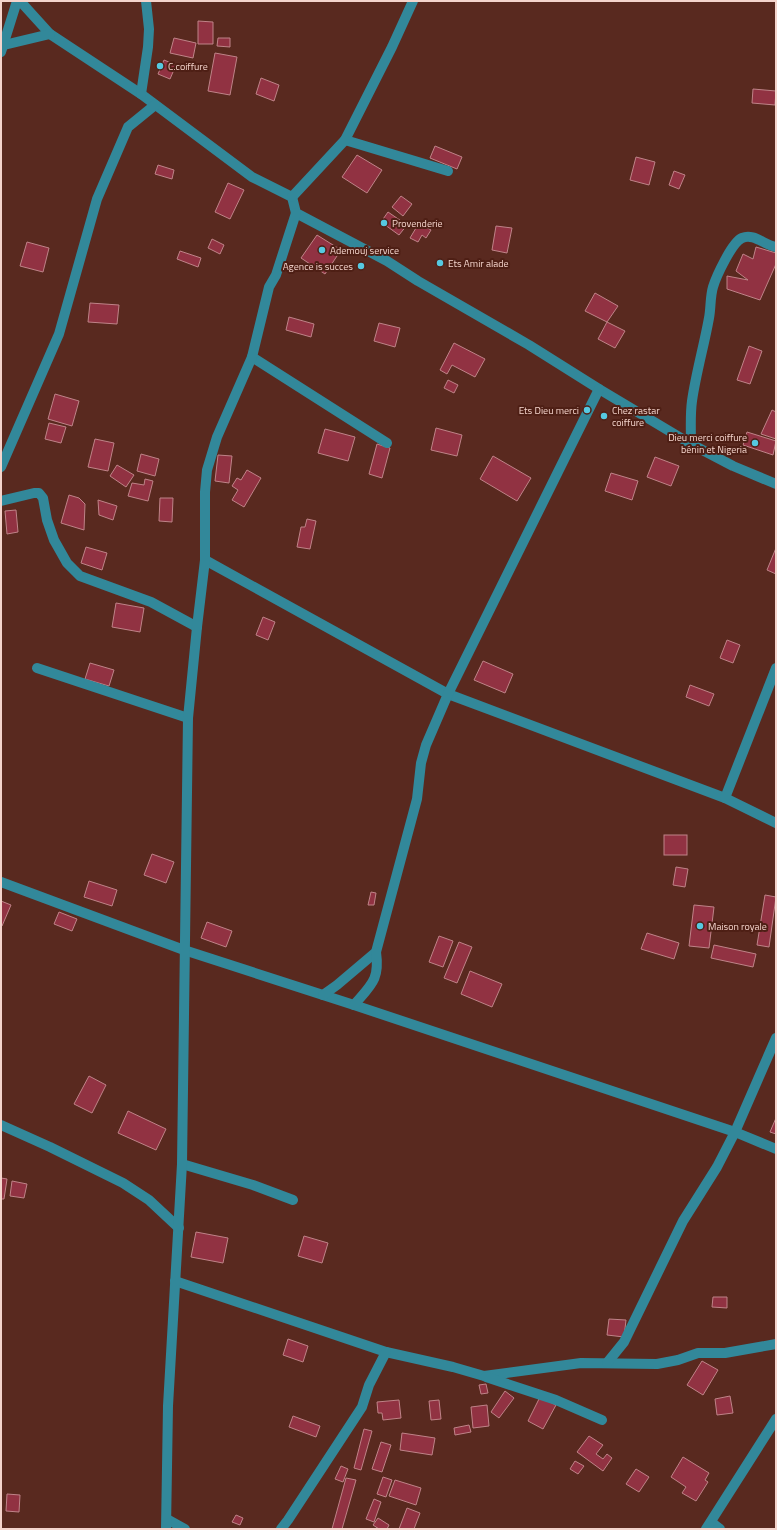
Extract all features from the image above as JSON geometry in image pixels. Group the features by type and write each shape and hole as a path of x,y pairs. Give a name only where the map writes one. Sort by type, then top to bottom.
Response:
{"street":[{"path":"3,49 18,1 50,34 141,94 252,177 292,197 296,213 276,276 270,287 252,357 217,437 207,470 205,492 205,560 188,718 182,1164 168,1406 167,1524 185,1529"},
{"path":"141,94 148,47 149,29 146,1"},
{"path":"292,197 345,140 398,35 412,1"},
{"path":"3,49 50,34"},
{"path":"1,467 59,334 97,199 128,127 155,104"},
{"path":"345,140 448,171"},
{"path":"296,213 386,260 418,281 530,345 690,444 733,466 776,484"},
{"path":"690,444 692,402 709,317 713,288 727,257 735,244 742,238 753,237 776,247"},
{"path":"252,357 386,443"},
{"path":"354,1005 373,982 376,975 378,966 376,952 416,799 421,763 426,746 448,694 599,389"},
{"path":"1,500 39,493 43,498 47,520 54,540 67,563 80,576 151,602 197,626"},
{"path":"205,560 448,694 725,798 776,823"},
{"path":"37,668 188,718"},
{"path":"725,798 776,668"},
{"path":"1,882 184,950 735,1132 776,1149"},
{"path":"323,995 376,952"},
{"path":"608,1363 624,1342 683,1221 717,1167 735,1132 776,1038"},
{"path":"1,1125 123,1182 149,1200 178,1228"},
{"path":"182,1164 253,1185 293,1200"},
{"path":"175,1281 386,1352 453,1367 484,1376 556,1400 602,1420"},
{"path":"484,1376 581,1363 657,1364 678,1360 698,1353 725,1353 776,1344"},
{"path":"280,1529 288,1520 362,1408 369,1385 386,1352"},
{"path":"720,1529 708,1526 776,1418"}],"building":[{"path":"198,21 213,22 213,44 198,44"},
{"path":"174,38 196,43 193,58 170,53"},
{"path":"218,38 230,38 230,47 217,46"},
{"path":"215,53 237,57 230,95 208,91"},
{"path":"164,60 176,65 170,79 158,74"},
{"path":"261,78 279,85 274,101 256,94"},
{"path":"753,89 776,91 775,105 752,103"},
{"path":"435,146 462,157 457,169 430,158"},
{"path":"357,155 382,170 367,193 342,177"},
{"path":"636,157 655,162 649,185 630,180"},
{"path":"158,165 174,170 172,179 155,174"},
{"path":"674,171 685,175 679,189 669,185"},
{"path":"228,183 244,190 230,219 215,212"},
{"path":"401,196 412,204 403,216 392,207"},
{"path":"388,212 407,225 399,235 381,222"},
{"path":"419,223 431,230 426,238 422,235 418,242 410,238"},
{"path":"496,226 512,228 507,253 492,250"},
{"path":"317,235 341,250 325,274 301,258"},
{"path":"212,239 224,245 220,254 208,248"},
{"path":"27,242 49,248 43,272 20,266"},
{"path":"756,247 776,253 776,264 760,300 727,289 727,276 748,280 736,271 743,254 753,259"},
{"path":"180,251 201,258 198,267 177,259"},
{"path":"595,293 618,306 607,322 585,311"},
{"path":"90,303 119,305 117,324 88,322"},
{"path":"289,317 314,324 311,337 286,330"},
{"path":"607,322 625,331 615,348 598,339"},
{"path":"379,323 400,328 395,347 374,341"},
{"path":"454,343 485,359 475,377 452,365 447,374 440,370"},
{"path":"749,346 762,351 750,384 737,380"},
{"path":"448,380 458,385 454,393 444,388"},
{"path":"55,394 79,401 72,426 48,419"},
{"path":"772,410 776,412 776,439 761,434"},
{"path":"49,423 66,427 61,443 45,439"},
{"path":"436,428 462,435 457,456 431,450"},
{"path":"325,429 355,437 348,461 318,453"},
{"path":"747,432 776,441 773,455 743,445"},
{"path":"95,439 114,443 108,471 88,467"},
{"path":"377,444 390,448 382,478 369,474"},
{"path":"141,454 159,459 155,476 137,471"},
{"path":"218,455 232,456 229,483 215,481"},
{"path":"493,456 531,478 517,501 480,479"},
{"path":"655,457 679,466 671,486 647,477"},
{"path":"117,465 134,475 126,487 110,476"},
{"path":"247,470 261,478 244,507 232,500 238,490 232,486 237,478 241,480"},
{"path":"611,473 638,481 632,500 605,491"},
{"path":"145,479 153,481 148,501 128,496 132,483 144,485"},
{"path":"69,495 79,498 85,504 84,530 61,523"},
{"path":"160,498 173,498 172,522 159,521"},
{"path":"98,500 117,506 113,520 99,515"},
{"path":"16,510 18,532 7,534 5,511"},
{"path":"307,519 316,521 310,549 297,547 301,527 305,527"},
{"path":"86,547 107,553 102,570 81,563"},
{"path":"776,548 776,574 767,570"},
{"path":"116,603 144,608 140,632 112,627"},
{"path":"263,617 275,622 268,640 256,635"},
{"path":"727,640 740,645 733,663 720,658"},
{"path":"483,661 513,674 505,693 474,680"},
{"path":"90,663 114,670 109,686 85,679"},
{"path":"690,685 714,694 709,706 686,697"},
{"path":"664,835 687,835 687,855 664,855"},
{"path":"152,854 174,862 166,883 144,875"},
{"path":"676,867 688,869 685,887 673,885"},
{"path":"89,881 117,890 112,906 84,897"},
{"path":"371,892 376,893 374,905 368,905"},
{"path":"765,895 776,897 769,947 757,945"},
{"path":"1,901 11,905 2,926 1,926"},
{"path":"694,905 714,907 709,948 689,946"},
{"path":"59,912 77,919 72,931 54,924"},
{"path":"207,922 232,931 226,947 201,938"},
{"path":"647,933 679,943 674,959 641,949"},
{"path":"439,936 453,941 443,967 429,962"},
{"path":"459,942 472,947 457,983 444,978"},
{"path":"714,945 756,954 753,967 711,958"},
{"path":"470,971 502,984 492,1007 461,994"},
{"path":"89,1076 106,1085 92,1113 74,1104"},
{"path":"128,1111 166,1129 156,1150 118,1133"},
{"path":"776,1118 776,1134 770,1132"},
{"path":"1,1178 7,1179 4,1199 1,1199"},
{"path":"12,1181 27,1184 24,1198 10,1196"},
{"path":"196,1232 228,1238 223,1263 191,1257"},
{"path":"304,1236 328,1243 322,1263 298,1256"},
{"path":"713,1297 727,1297 727,1308 712,1307"},
{"path":"609,1319 626,1320 624,1337 607,1335"},
{"path":"288,1339 308,1346 303,1362 283,1355"},
{"path":"702,1361 718,1370 703,1395 687,1385"},
{"path":"486,1384 488,1393 481,1394 479,1385"},
{"path":"505,1391 514,1398 499,1418 491,1412"},
{"path":"730,1396 733,1413 717,1415 715,1399"},
{"path":"540,1397 556,1405 543,1429 528,1421"},
{"path":"399,1400 401,1418 383,1420 382,1413 378,1413 377,1402"},
{"path":"439,1400 441,1419 431,1420 429,1401"},
{"path":"487,1405 489,1426 473,1428 471,1407"},
{"path":"293,1416 320,1426 316,1437 289,1427"},
{"path":"469,1425 471,1432 455,1435 454,1428"},
{"path":"364,1429 372,1431 361,1470 354,1468"},
{"path":"402,1433 435,1438 432,1455 400,1450"},
{"path":"589,1436 603,1445 596,1454 603,1459 607,1454 612,1458 603,1471 577,1452"},
{"path":"381,1442 391,1445 382,1472 372,1469"},
{"path":"683,1457 709,1473 705,1480 708,1482 696,1501 682,1493 686,1487 671,1477"},
{"path":"575,1461 584,1466 578,1474 570,1469"},
{"path":"341,1466 348,1469 343,1482 335,1479"},
{"path":"636,1469 649,1477 639,1492 626,1484"},
{"path":"383,1477 392,1480 386,1497 377,1494"},
{"path":"346,1478 356,1480 342,1529 332,1529"},
{"path":"395,1480 421,1488 416,1505 389,1496"},
{"path":"7,1494 20,1495 19,1512 6,1511"},
{"path":"374,1499 381,1502 374,1522 366,1519"},
{"path":"407,1508 420,1513 414,1529 399,1529"},
{"path":"236,1515 243,1518 240,1525 232,1522"},
{"path":"378,1518 389,1525 387,1529 379,1529 373,1525"}],"place":[{"name":"C.coiffure","path":"160,66"},
{"name":"Provenderie","path":"384,223"},
{"name":"Ademouj service","path":"322,250"},
{"name":"Ets Amir alade","path":"440,263"},
{"name":"Agence is succes","path":"361,266"},
{"name":"Ets Dieu merci","path":"587,410"},
{"name":"Chez rastar coiffure","path":"604,416"},
{"name":"Dieu merci coiffure bénin et Nigeria","path":"755,443"},
{"name":"Maison royale","path":"700,926"}]}
